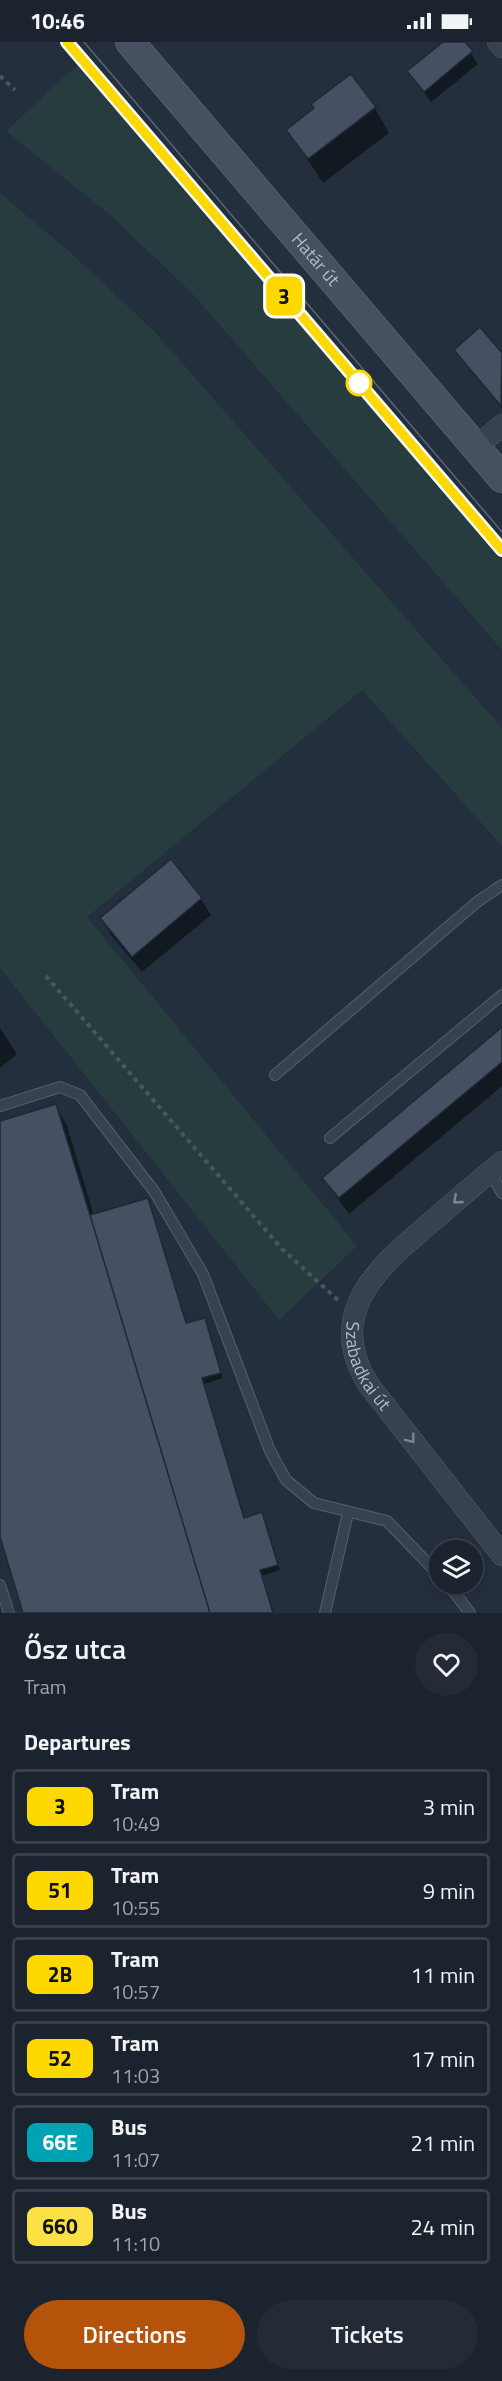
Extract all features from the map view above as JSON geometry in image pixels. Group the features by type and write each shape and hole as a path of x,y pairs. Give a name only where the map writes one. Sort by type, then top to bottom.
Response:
{"main road":[{"name":"Határ út","path":"130,42 502,478"}],"street":[{"path":"498,42 502,47"},
{"path":"476,448 502,425"},
{"name":"Szabadkai út","path":"496,1167 376,1273 365,1289 354,1315 353,1352 368,1384 502,1555"}],"lane":[{"path":"274,1075 477,902 502,885"},
{"path":"330,1138 502,995"},
{"path":"0,1106 60,1087 80,1095 154,1191 203,1274 270,1451 286,1480 314,1503 387,1521 429,1565"},
{"path":"496,1167 502,1193"},
{"path":"325,1613 348,1513"},
{"path":"0,1585 9,1613"},
{"path":"456,1594 470,1613"}],"path":[{"path":"0,76 15,90"},
{"path":"46,976 282,1249 354,1315"}],"green space":[{"path":"77,65 502,560 502,650 191,292 109,214 6,131"},
{"path":"0,193 71,253 154,331 502,728 502,846 362,690 87,917 357,1246 279,1320 0,968"}],"building":[{"path":"443,42 465,42 473,51 424,92 407,71"},
{"path":"351,74 376,107 308,159 286,130 314,108 311,104"},
{"path":"480,327 502,353 501,406 454,350"},
{"path":"171,859 202,898 132,957 100,918"},
{"path":"502,1027 502,1062 339,1198 322,1178"},
{"path":"56,1104 210,1613 23,1613 0,1537 0,1121"},
{"path":"148,1198 186,1323 205,1318 221,1373 202,1378 244,1518 262,1512 278,1565 260,1570 273,1613 210,1613 90,1215"}],"tram line":[{"path":"67,42 502,550"},
{"name":"3","path":"67,42 502,550"},
{"path":"84,42 502,532"}]}
